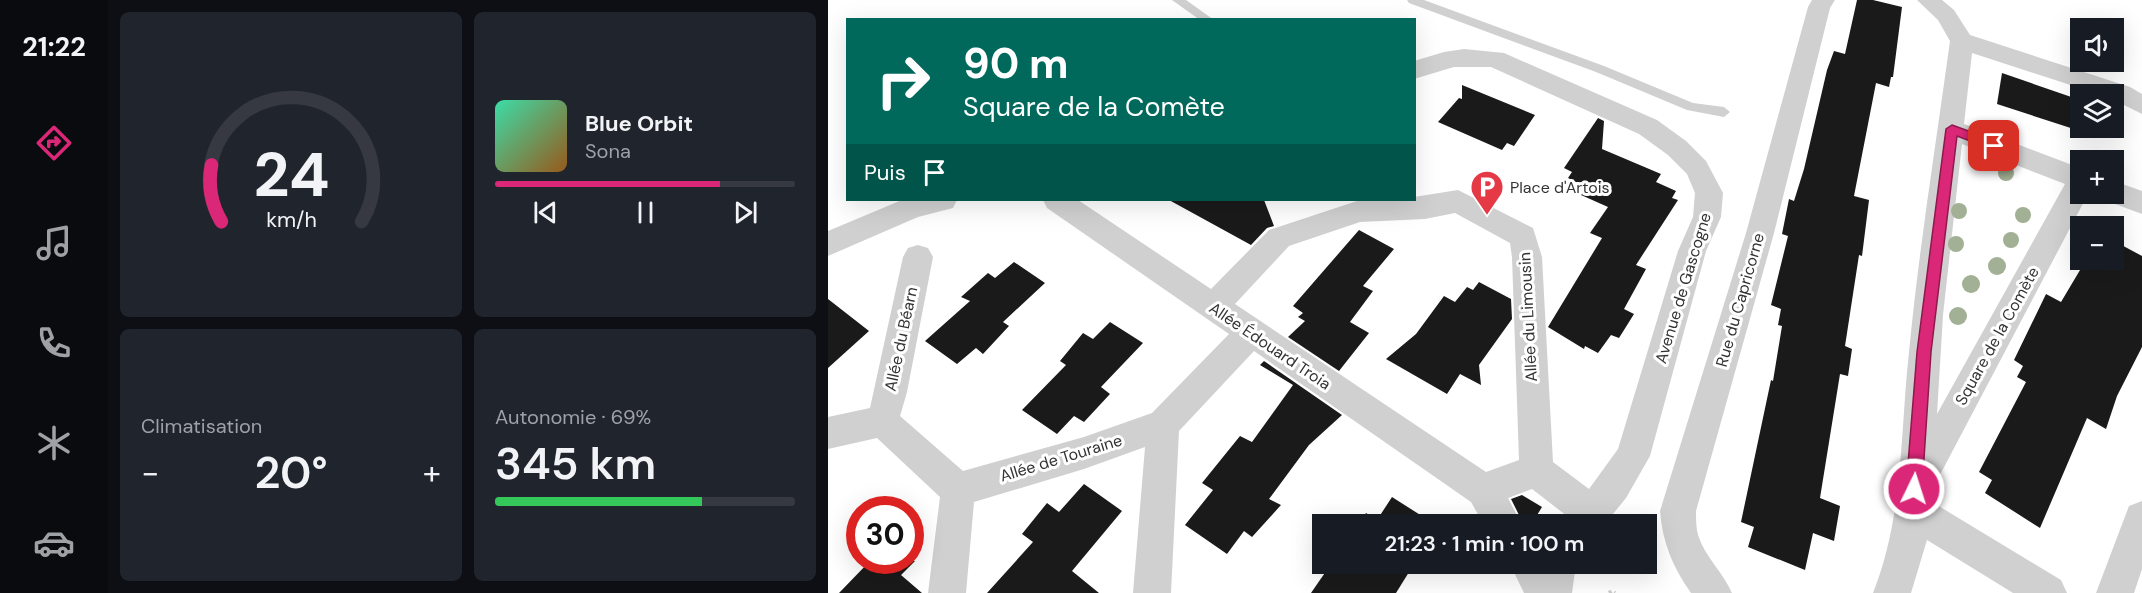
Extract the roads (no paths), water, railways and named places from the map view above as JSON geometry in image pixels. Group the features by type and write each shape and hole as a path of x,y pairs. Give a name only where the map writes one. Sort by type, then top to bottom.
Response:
{"street":[{"name":"Rue du Capricorne","path":"1713,593 1694,565 1680,535 1678,511 1760,232 1819,7 1824,0"},
{"path":"1928,0 1946,15 1962,41 2121,93 2142,105"},
{"name":"Square de la Comète","path":"1892,593 1902,571 1914,500 1924,352 1962,41"},
{"name":"Avenue de Gascogne","path":"1416,70 1455,57 1473,56 1495,60 1648,127 1677,148 1697,168 1709,193 1707,217 1692,252 1633,456 1614,486 1590,514"},
{"name":"Square de la Comète","path":"1952,129 2070,177"},
{"path":"2124,196 2142,203"},
{"name":"Square de la Comète","path":"1914,500 2070,200"},
{"path":"828,244 914,203 933,201"},
{"name":"Allée Édouard Troia","path":"1058,201 1483,490 1497,514"},
{"name":"Allée du Limousin","path":"1214,308 1279,238 1360,211 1425,208 1458,201 1523,236 1527,257 1536,471"},
{"name":"Allée du Béarn","path":"882,421 891,392 918,257"},
{"name":"Allée de Touraine","path":"958,490 1084,453 1163,425 1251,333"},
{"path":"828,433 882,421 958,490 950,582 947,593"},
{"path":"1152,593 1163,425"},
{"path":"1483,490 1536,471 1581,514"},
{"path":"1914,500 2048,593"},
{"path":"2115,593 2142,519"},
{"path":"1534,574 1545,593"},
{"path":"1553,593 1556,574"}],"lane":[{"path":"1178,0 1206,18"},
{"path":"1413,0 1600,69 1691,107 1724,112"}],"place":[{"name":"Place d'Artois","path":"1487,216"}]}
